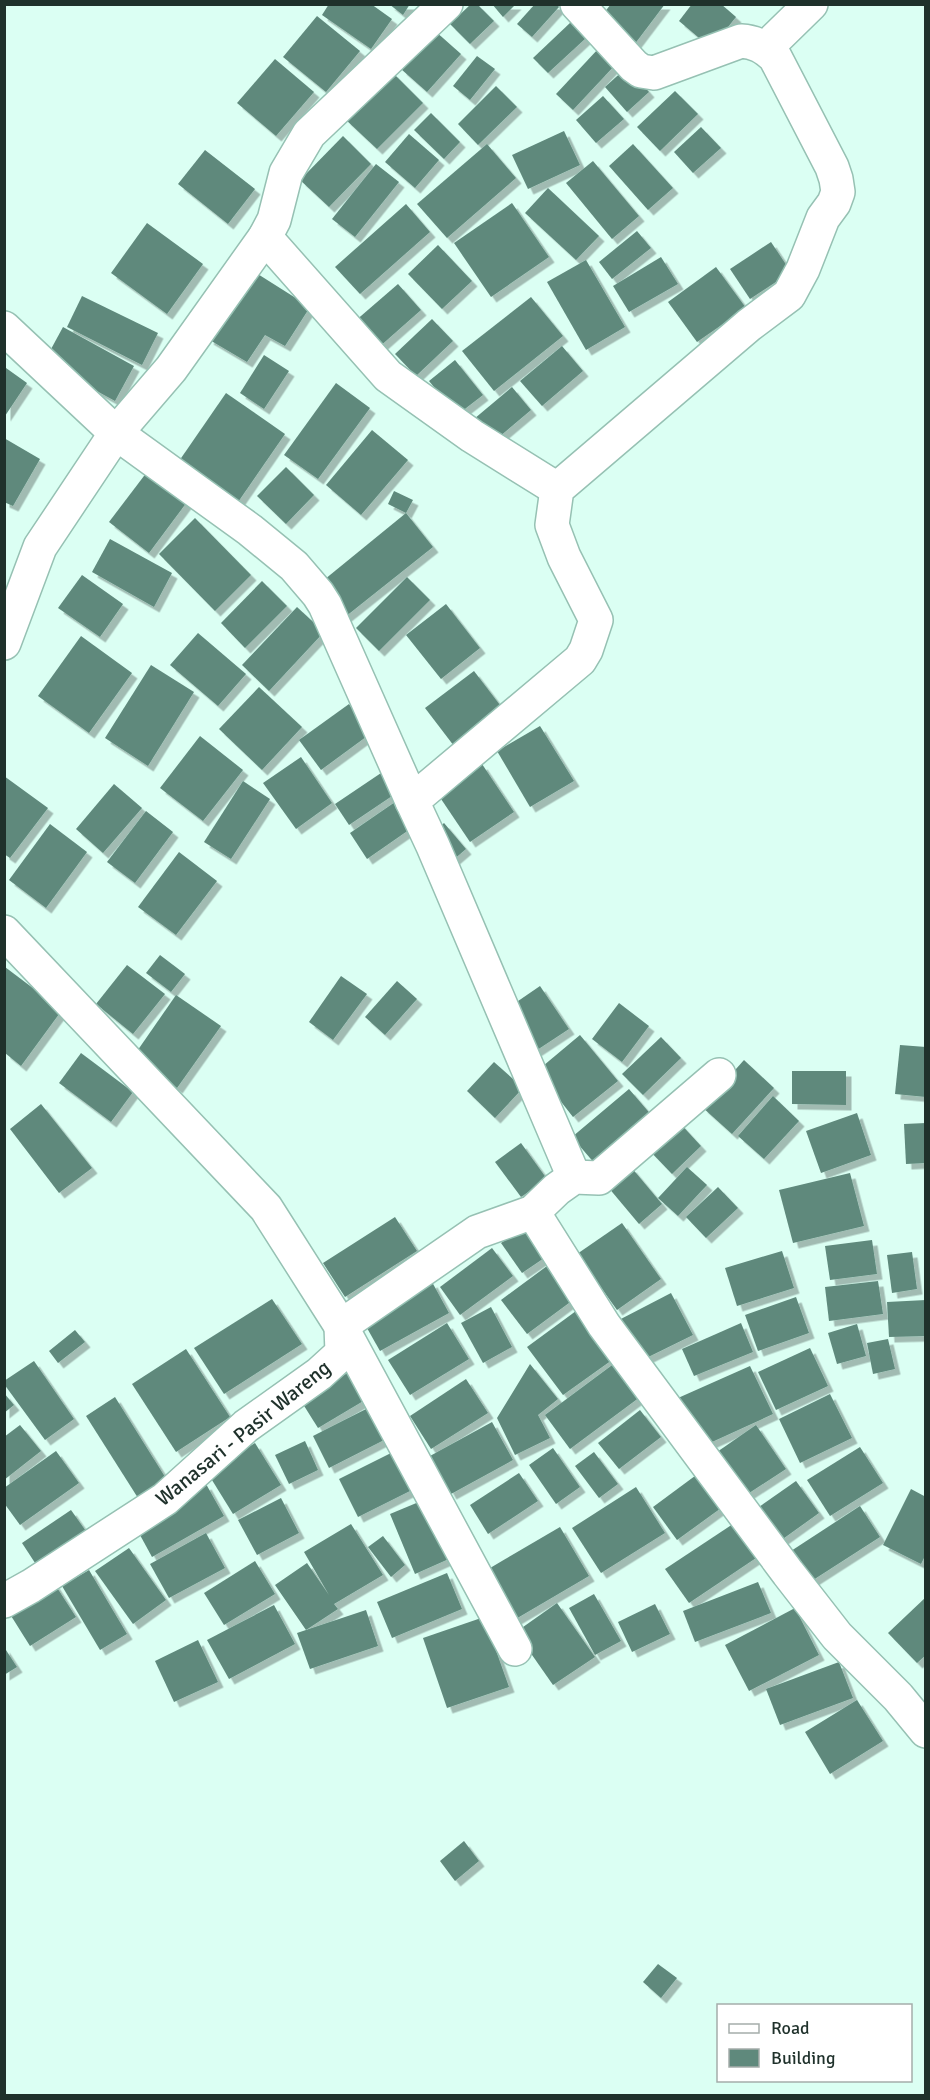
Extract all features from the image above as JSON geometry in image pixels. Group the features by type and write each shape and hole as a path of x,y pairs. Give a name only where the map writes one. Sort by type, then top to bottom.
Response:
{"street":[{"path":"4,643 40,547 116,433 171,369 265,237 274,220 286,173 309,134 446,4"},
{"path":"412,801 580,660 586,650 596,620 564,557 552,525 557,489 749,325 789,295 803,269 823,218 834,203 838,192 832,167 775,57 766,48 754,42 741,41 654,73 648,73 634,66 577,4"},
{"path":"766,48 811,4"},
{"path":"265,237 388,376 472,436 557,489"},
{"path":"4,328 116,433 250,530 294,566 318,594 434,846 574,1177"},
{"path":"4,932 266,1208 341,1326 515,1648"},
{"path":"341,1326 477,1232 533,1212 557,1189 574,1177 599,1178 719,1075"},
{"path":"533,1212 604,1325 788,1573 837,1636 898,1697 926,1731"},
{"name":"Wanasari - Pasir Wareng","path":"4,1601 32,1586 165,1499 246,1426 319,1374 342,1353 341,1326"}],"building":[{"path":"329,4 371,4 392,19 371,49 322,15"},
{"path":"389,4 410,4 403,15"},
{"path":"471,4 477,4 494,21 470,44 450,24"},
{"path":"492,4 516,4 503,17"},
{"path":"535,4 557,4 559,7 532,37 517,24"},
{"path":"611,4 665,4 634,45 600,18"},
{"path":"692,4 721,4 736,17 711,48 679,21"},
{"path":"317,16 360,51 326,92 283,57"},
{"path":"571,22 586,38 548,73 533,58"},
{"path":"435,31 461,54 427,92 401,69"},
{"path":"599,48 616,64 573,110 556,94"},
{"path":"477,56 495,69 470,100 453,86"},
{"path":"275,59 314,92 276,136 237,103"},
{"path":"627,67 649,92 627,112 605,87"},
{"path":"392,72 423,103 377,149 345,119"},
{"path":"496,86 517,107 478,145 458,124"},
{"path":"675,91 698,114 660,151 637,127"},
{"path":"603,96 624,119 596,143 576,120"},
{"path":"431,113 460,142 444,159 414,130"},
{"path":"701,127 721,148 693,173 674,152"},
{"path":"564,131 580,165 528,189 512,155"},
{"path":"409,134 439,160 415,188 385,162"},
{"path":"343,136 371,164 329,207 300,180"},
{"path":"487,144 516,178 447,238 417,204"},
{"path":"633,144 673,188 648,210 609,166"},
{"path":"205,150 255,189 228,224 178,184"},
{"path":"593,161 639,216 612,239 566,183"},
{"path":"376,164 399,182 355,237 332,219"},
{"path":"548,188 599,236 576,260 525,213"},
{"path":"512,203 549,257 491,297 454,243"},
{"path":"406,204 430,232 360,294 335,267"},
{"path":"147,223 203,264 167,314 111,273"},
{"path":"637,231 651,248 612,279 599,262"},
{"path":"771,242 791,272 750,299 730,269"},
{"path":"438,245 472,281 442,309 408,274"},
{"path":"661,257 678,284 629,312 613,286"},
{"path":"586,260 625,327 586,350 547,282"},
{"path":"716,267 746,308 697,342 668,302"},
{"path":"253,271 310,307 285,346 265,335 247,362 208,339"},
{"path":"398,284 421,310 378,348 354,322"},
{"path":"82,296 158,333 142,365 67,327"},
{"path":"531,297 563,336 494,391 462,351"},
{"path":"432,319 453,341 416,376 395,354"},
{"path":"63,327 134,366 115,401 44,362"},
{"path":"562,346 583,371 542,406 520,381"},
{"path":"264,355 289,371 264,409 240,393"},
{"path":"455,360 483,395 457,415 429,381"},
{"path":"6,368 27,383 5,416 5,370"},
{"path":"336,383 370,408 318,479 284,455"},
{"path":"512,387 531,410 493,442 474,419"},
{"path":"226,393 285,434 236,505 177,464"},
{"path":"372,430 408,460 361,515 326,485"},
{"path":"4,438 40,459 13,506 4,502"},
{"path":"286,467 314,495 286,524 257,496"},
{"path":"147,472 187,502 149,553 109,522"},
{"path":"394,491 413,500 406,513 388,504"},
{"path":"406,513 433,547 345,617 319,584"},
{"path":"195,518 251,575 215,611 159,554"},
{"path":"110,539 172,573 154,607 92,572"},
{"path":"82,575 123,604 100,637 58,608"},
{"path":"407,577 430,600 379,651 356,628"},
{"path":"262,581 287,606 245,648 221,623"},
{"path":"446,604 480,648 441,679 406,635"},
{"path":"297,607 324,632 269,691 242,665"},
{"path":"198,633 246,674 218,706 170,665"},
{"path":"81,636 132,673 89,733 38,696"},
{"path":"151,665 194,692 148,766 105,738"},
{"path":"474,671 503,709 454,746 425,708"},
{"path":"259,687 302,727 262,770 219,729"},
{"path":"349,704 370,734 321,770 299,740"},
{"path":"540,726 574,781 530,807 497,751"},
{"path":"200,736 243,770 203,821 160,788"},
{"path":"301,757 332,803 296,829 263,783"},
{"path":"482,764 514,812 470,842 437,793"},
{"path":"381,773 395,794 349,825 335,804"},
{"path":"4,776 48,808 10,858 4,854"},
{"path":"243,781 270,799 231,859 204,842"},
{"path":"114,784 142,808 103,853 76,829"},
{"path":"398,800 416,825 367,859 350,833"},
{"path":"146,811 173,832 135,883 107,862"},
{"path":"444,823 466,849 452,861 430,836"},
{"path":"50,824 87,852 46,908 9,880"},
{"path":"179,852 217,881 176,935 138,907"},
{"path":"160,955 185,974 171,992 146,973"},
{"path":"127,965 165,994 133,1034 96,1004"},
{"path":"5,967 62,1010 21,1066 5,1053"},
{"path":"341,976 367,994 333,1040 309,1022"},
{"path":"397,981 417,999 385,1035 365,1017"},
{"path":"540,986 569,1029 534,1052 505,1010"},
{"path":"176,995 221,1026 177,1088 133,1057"},
{"path":"619,1003 649,1026 622,1062 592,1039"},
{"path":"580,1035 618,1081 573,1117 537,1071"},
{"path":"661,1037 681,1058 643,1095 622,1074"},
{"path":"900,1045 926,1047 926,1097 895,1094"},
{"path":"81,1053 133,1092 111,1122 59,1083"},
{"path":"744,1060 774,1088 732,1134 702,1107"},
{"path":"494,1062 523,1088 495,1118 467,1091"},
{"path":"792,1071 846,1071 846,1105 792,1104"},
{"path":"629,1089 653,1117 596,1165 572,1137"},
{"path":"773,1096 799,1121 764,1159 738,1136"},
{"path":"41,1104 92,1168 59,1193 10,1129"},
{"path":"857,1113 871,1155 821,1173 806,1131"},
{"path":"677,1120 701,1146 672,1174 648,1149"},
{"path":"926,1123 926,1163 906,1164 904,1124"},
{"path":"521,1143 547,1179 521,1197 495,1162"},
{"path":"631,1167 662,1204 639,1224 608,1187"},
{"path":"687,1167 707,1185 678,1216 658,1198"},
{"path":"850,1173 864,1226 793,1243 779,1190"},
{"path":"718,1187 738,1208 706,1238 686,1217"},
{"path":"395,1217 417,1251 345,1297 323,1263"},
{"path":"532,1222 553,1252 522,1273 501,1243"},
{"path":"622,1223 661,1279 617,1310 577,1254"},
{"path":"872,1240 877,1274 830,1280 825,1246"},
{"path":"492,1248 513,1276 460,1315 440,1287"},
{"path":"782,1251 794,1288 737,1306 725,1268"},
{"path":"912,1252 917,1289 892,1293 887,1255"},
{"path":"547,1266 573,1300 527,1334 501,1300"},
{"path":"878,1281 883,1314 829,1321 825,1287"},
{"path":"432,1282 449,1313 380,1351 363,1321"},
{"path":"671,1293 693,1335 638,1362 617,1321"},
{"path":"796,1297 809,1333 758,1351 745,1315"},
{"path":"272,1299 302,1344 224,1394 194,1348"},
{"path":"926,1300 926,1336 889,1337 887,1302"},
{"path":"491,1307 512,1347 483,1363 461,1323"},
{"path":"576,1311 612,1360 563,1395 527,1347"},
{"path":"447,1323 469,1359 410,1395 388,1360"},
{"path":"741,1323 753,1352 694,1376 682,1349"},
{"path":"857,1324 866,1356 837,1364 828,1333"},
{"path":"75,1330 85,1342 58,1363 49,1351"},
{"path":"888,1339 895,1369 873,1374 867,1343"},
{"path":"810,1348 828,1386 776,1410 758,1372"},
{"path":"186,1349 230,1417 176,1452 132,1384"},
{"path":"34,1361 74,1419 45,1440 4,1384 4,1381"},
{"path":"615,1363 640,1397 570,1449 545,1415"},
{"path":"530,1364 558,1399 538,1415 550,1438 515,1455 497,1418"},
{"path":"750,1366 773,1414 701,1447 678,1398"},
{"path":"349,1372 365,1400 318,1428 301,1401"},
{"path":"466,1379 488,1413 431,1449 410,1416"},
{"path":"4,1393 14,1405 4,1413"},
{"path":"830,1394 852,1438 800,1463 779,1419"},
{"path":"115,1397 167,1480 138,1498 86,1416"},
{"path":"372,1406 388,1438 329,1468 313,1436"},
{"path":"640,1410 661,1437 619,1469 598,1443"},
{"path":"492,1422 513,1460 451,1494 430,1456"},
{"path":"20,1425 41,1451 4,1480 4,1437"},
{"path":"756,1425 786,1469 746,1495 717,1452"},
{"path":"305,1441 318,1470 289,1484 275,1455"},
{"path":"255,1443 281,1485 233,1514 207,1472"},
{"path":"860,1447 883,1483 830,1516 807,1480"},
{"path":"553,1448 580,1487 556,1504 529,1465"},
{"path":"56,1451 79,1483 20,1525 4,1503 4,1488"},
{"path":"393,1452 412,1490 358,1517 339,1479"},
{"path":"594,1452 618,1484 599,1498 575,1466"},
{"path":"703,1470 728,1503 677,1540 653,1507"},
{"path":"519,1473 538,1501 488,1534 470,1505"},
{"path":"796,1481 819,1513 780,1541 756,1509"},
{"path":"206,1484 224,1516 152,1557 134,1524"},
{"path":"636,1487 665,1533 601,1573 572,1528"},
{"path":"911,1489 926,1497 926,1554 921,1564 883,1545"},
{"path":"281,1498 299,1533 257,1555 238,1520"},
{"path":"426,1499 451,1558 415,1574 390,1514"},
{"path":"860,1506 880,1537 810,1582 791,1551"},
{"path":"71,1510 88,1534 39,1569 22,1543"},
{"path":"736,1522 759,1556 689,1603 665,1569"},
{"path":"351,1524 383,1575 334,1604 338,1609 306,1630 275,1585 307,1563 329,1595 304,1552"},
{"path":"560,1527 589,1576 514,1620 485,1571"},
{"path":"206,1533 225,1568 169,1598 150,1564"},
{"path":"383,1536 405,1565 391,1577 368,1547"},
{"path":"129,1548 166,1600 133,1624 95,1571"},
{"path":"255,1561 275,1594 224,1625 204,1593"},
{"path":"89,1570 127,1634 100,1650 62,1586"},
{"path":"447,1573 462,1609 392,1638 377,1602"},
{"path":"758,1582 771,1613 695,1642 683,1611"},
{"path":"54,1583 76,1617 30,1646 8,1611"},
{"path":"594,1594 621,1641 595,1655 569,1608"},
{"path":"926,1597 926,1655 917,1663 888,1633"},
{"path":"557,1603 595,1657 553,1685 516,1632"},
{"path":"655,1604 670,1634 632,1652 618,1622"},
{"path":"274,1605 295,1644 229,1679 207,1640"},
{"path":"795,1608 819,1655 749,1691 725,1645"},
{"path":"366,1610 378,1646 310,1669 297,1633"},
{"path":"484,1617 509,1687 447,1708 423,1638"},
{"path":"198,1640 218,1682 174,1702 155,1661"},
{"path":"4,1647 17,1667 4,1675"},
{"path":"839,1662 853,1698 780,1725 766,1689"},
{"path":"857,1700 883,1741 830,1774 805,1732"},
{"path":"464,1841 479,1861 455,1881 440,1861"},
{"path":"658,1964 677,1978 661,1998 643,1982"}]}
